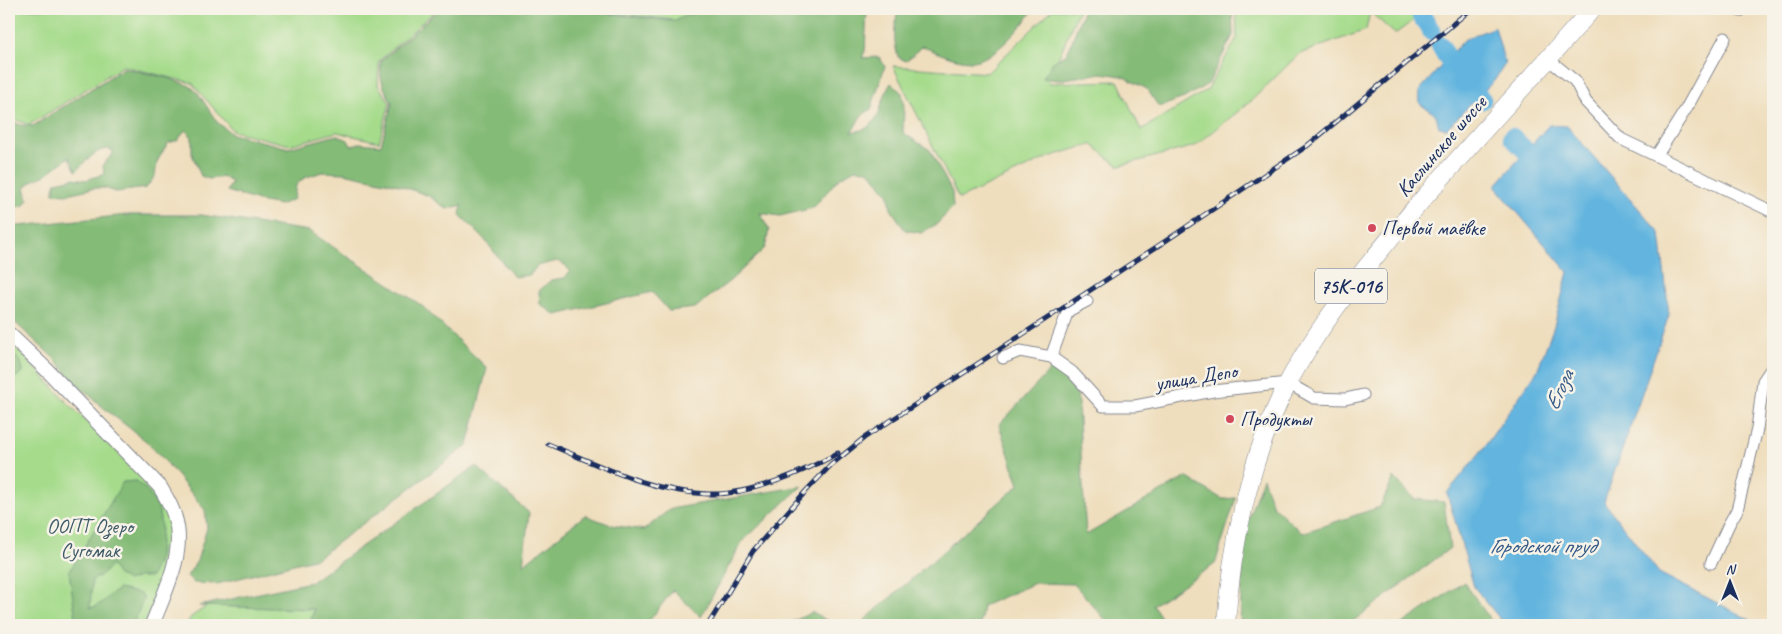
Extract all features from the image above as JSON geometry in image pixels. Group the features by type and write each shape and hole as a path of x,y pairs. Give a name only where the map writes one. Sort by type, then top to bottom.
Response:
{"main road":[{"name":"Каслинское шоссе","path":"1226,625 1228,591 1239,526 1257,461 1288,383 1318,332 1382,247 1592,9"}],"street":[{"path":"1657,155 1686,109 1725,38"},
{"path":"1548,59 1575,82 1586,102 1621,138 1773,212"},
{"path":"1051,357 1068,311 1088,301"},
{"path":"9,334 47,370 160,487 171,505 176,520 178,541 176,555 152,625"},
{"name":"улица Депо","path":"1003,358 1020,351 1051,357 1072,372 1102,406 1134,406 1213,392 1288,383"},
{"path":"1711,563 1728,524 1737,510 1757,429 1764,381 1773,366"},
{"path":"1288,383 1314,398 1345,399 1362,395"}],"green space":[{"path":"9,9 437,9 379,61 378,85 390,103 379,142 337,132 290,145 233,131 192,83 123,66 29,125 9,117"},
{"path":"444,9 565,9 674,21 702,9 867,9 865,51 862,58 879,57 885,66 871,109 861,116 852,132 862,130 875,121 891,83 902,93 904,107 903,133 930,150 952,192 953,207 937,224 921,233 905,230 891,209 889,195 869,170 855,169 839,178 813,208 780,216 760,213 769,230 765,248 731,280 695,308 669,311 652,292 556,315 540,304 539,291 551,280 565,278 570,271 565,265 557,261 537,266 530,275 514,277 484,239 460,215 462,205 447,209 429,196 399,185 344,173 322,172 304,178 296,185 294,199 280,205 258,201 227,191 232,182 223,177 209,179 201,176 192,154 192,137 185,130 178,140 168,143 157,162 155,176 146,188 116,192 105,188 94,188 67,194 53,193 56,182 74,178 86,180 104,174 103,165 114,152 104,149 94,154 76,171 69,157 44,176 34,180 25,187 28,199 23,206 9,208 9,120 20,125 33,126 124,68 168,78 190,86 198,93 217,122 232,134 289,148 337,135 348,140 351,146 359,143 381,145 392,103 382,83 381,61 437,11"},
{"path":"577,9 698,9 675,20"},
{"path":"898,9 1034,9 1006,42 988,56 979,60 958,59 922,46 906,61 898,57 895,45"},
{"path":"1053,9 1079,9 1048,83 1118,81 1141,130 1207,90 1237,38 1236,9 1429,9 1395,34 1370,12 1366,30 1299,54 1251,101 1195,146 1119,166 1091,144 1049,157 959,199 893,66 987,73"},
{"path":"1084,9 1232,9 1233,35 1208,84 1184,98 1159,107 1147,89 1122,76 1102,73 1058,80 1043,78 1053,62 1067,54"},
{"path":"128,215 201,215 309,231 421,305 487,368 468,445 317,558 217,584 194,583 187,576 197,561 207,528 205,510 166,462 146,441 73,381 57,361 9,317 9,227"},
{"name":"ООПТ Озеро Сугомак","path":"9,342 155,490 167,509 171,526 171,542 166,565 145,625 9,625"},
{"path":"9,350 21,362 23,372 13,379 9,379"},
{"path":"1053,367 1077,388 1086,535 1186,477 1222,499 1236,498 1215,564 1153,605 1166,625 1110,625 1074,584 1035,583 983,606 980,625 859,625 1019,485 999,425"},
{"path":"476,466 529,513 523,565 585,515 611,525 644,530 670,509 802,486 742,542 701,617 673,590 646,625 310,625 314,609 199,606 311,582"},
{"path":"1394,477 1414,499 1444,502 1450,548 1348,625 1240,625 1244,530 1263,478 1273,506 1302,533 1380,507"},
{"path":"136,481 146,490 158,506 161,527 159,557 151,577 139,577 128,581 118,575 111,565 102,575 92,580 90,608 99,604 119,589 138,593 144,597 133,625 77,625 69,572 123,482"},
{"path":"1464,582 1494,625 1401,625"},
{"path":"207,606 314,609 310,625 186,625 191,617"},
{"path":"813,612 834,625 785,625"}],"water":[{"path":"1495,27 1505,64 1494,81 1447,128 1439,127 1436,115 1420,104 1419,91 1465,39"},
{"name":"Городской пруд","path":"1549,125 1567,126 1660,233 1669,315 1604,502 1659,573 1760,625 1505,625 1474,587 1447,493 1483,449 1537,371 1554,326 1568,272 1495,186"}],"waterway":[{"name":"Егоза","path":"1420,9 1421,15 1432,32"},
{"name":"Егоза","path":"1440,45 1448,59 1482,100"},
{"name":"Егоза","path":"1512,137 1526,151 1540,171"}],"railway":[{"path":"708,625 753,551 831,465 864,438 1307,146 1471,9"},
{"path":"548,444 606,469 646,483 687,492 708,494 724,494 758,487 809,468 838,453"}],"place":[{"name":"Первой маёвке","path":"1372,228"},
{"name":"Продукты","path":"1230,419"}]}
